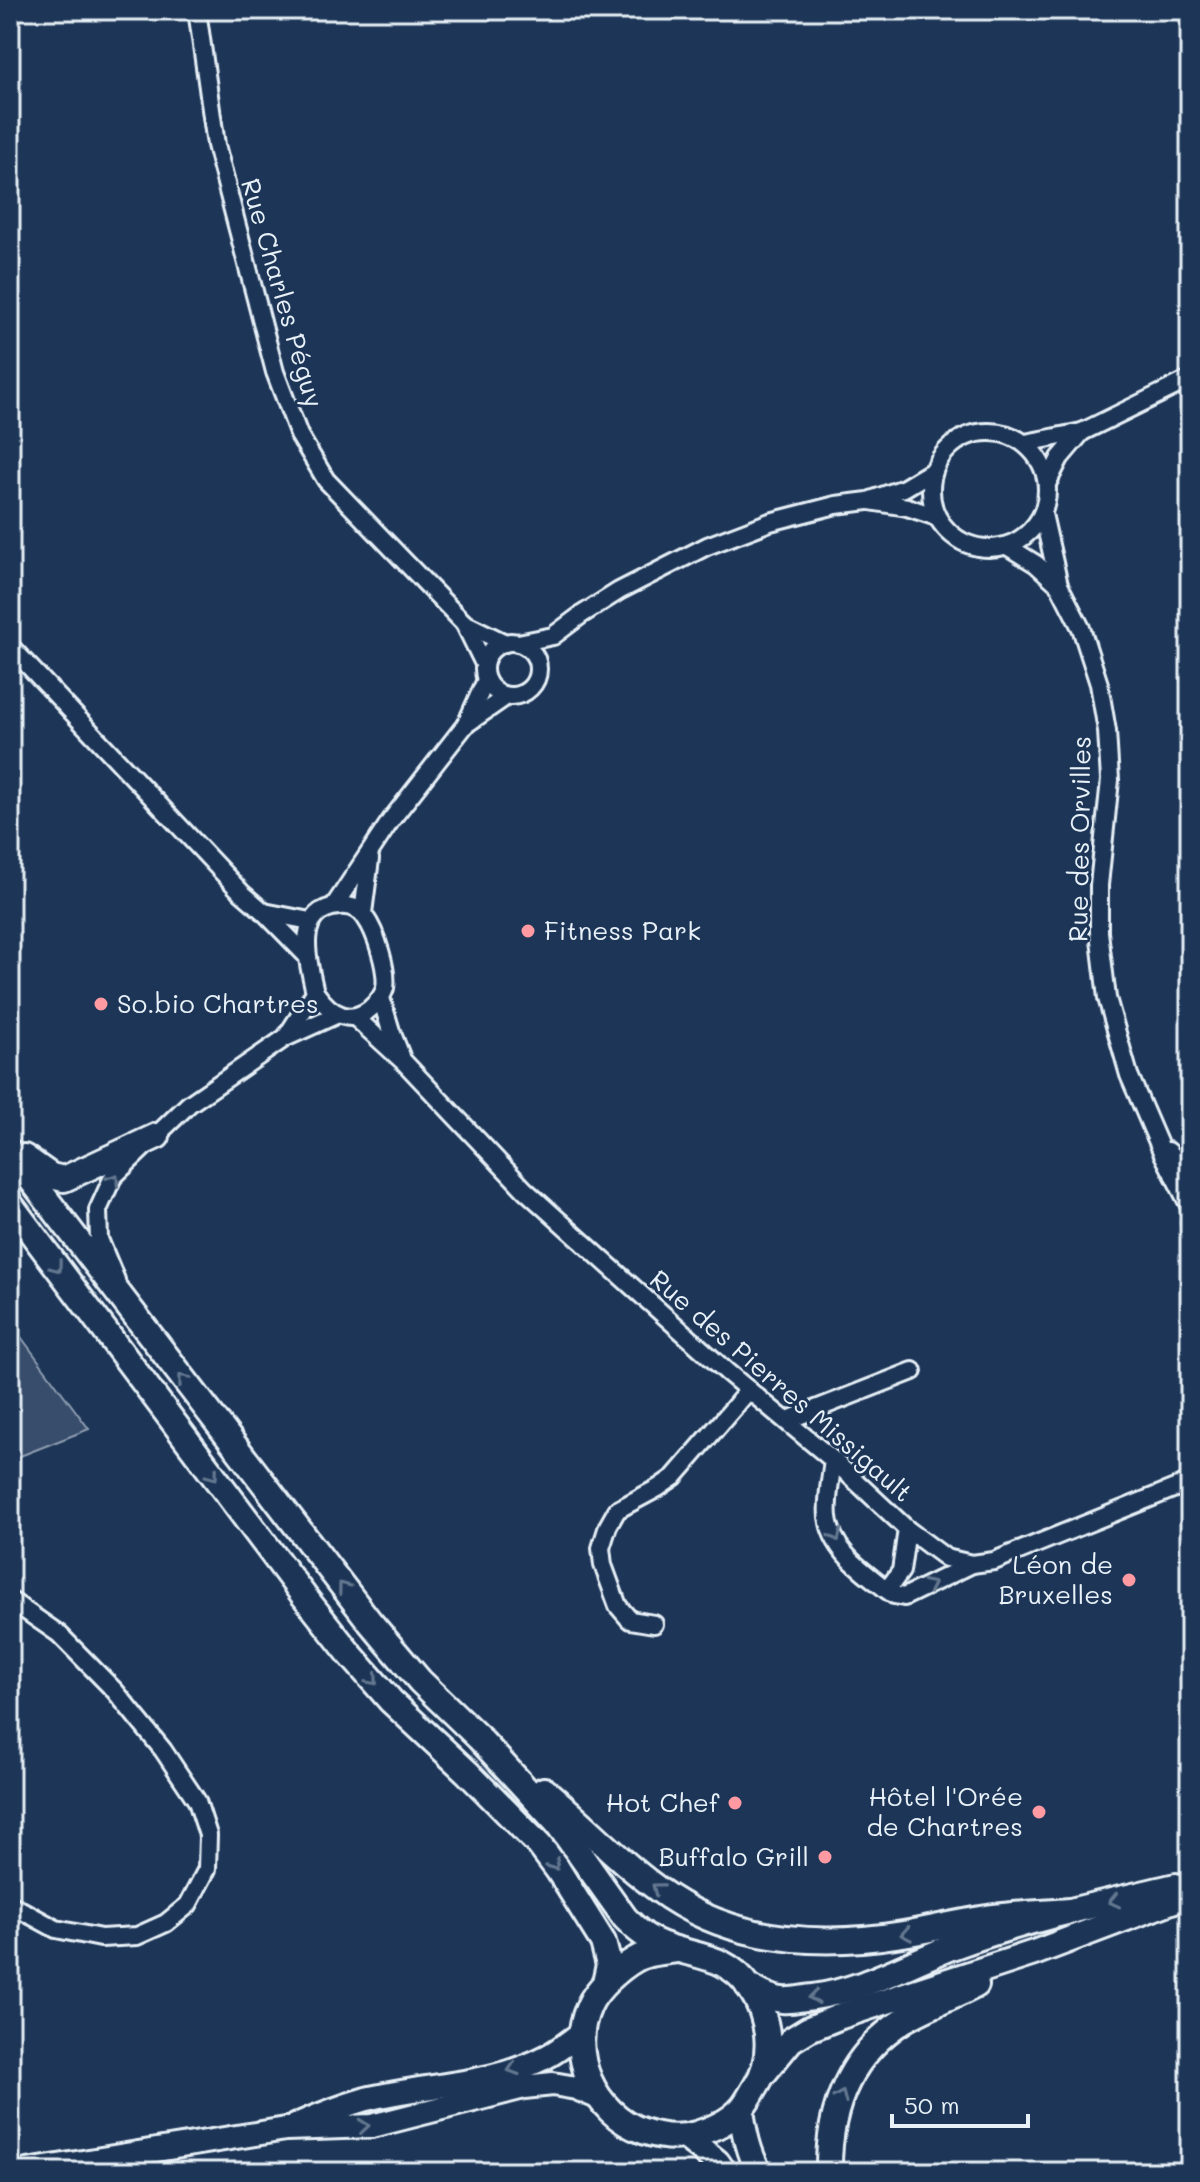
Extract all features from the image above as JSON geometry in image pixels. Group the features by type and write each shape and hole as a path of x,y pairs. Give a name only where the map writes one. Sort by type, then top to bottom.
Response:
{"main road":[{"path":"10,1146 51,1176 64,1179 157,1136"},
{"path":"10,1152 370,1622 420,1681 479,1738 558,1824 625,1918 653,1940 677,1950 704,1955 729,1967 748,1986 763,2013 768,2044 763,2075"},
{"path":"10,1204 349,1653 391,1701 540,1846 603,1942 609,1965 605,1983"},
{"path":"479,1738 578,1817 634,1870 670,1897 704,1916 733,1927 790,1940 844,1941 907,1934 982,1918 1071,1911"},
{"path":"748,1986 768,1997 782,2000 827,1995 857,1987 959,1945 1071,1911 1190,1882"},
{"path":"677,1950 637,1957 605,1983 589,2005 581,2033 582,2061 592,2088 609,2110 631,2127 658,2136 686,2137 716,2128 741,2110 763,2075 791,2040 809,2029 1034,1953 1190,1894"},
{"path":"829,2172 828,2147 832,2120 841,2092 883,2036 925,2009 1034,1953"},
{"path":"286,2129 368,2099 511,2071 546,2057 581,2033"},
{"path":"21,2172 286,2129 372,2126 524,2087 553,2084 576,2088 600,2098"},
{"path":"741,2110 744,2134 759,2172"},
{"path":"686,2137 717,2162 724,2172"}],"street":[{"name":"Rue Charles Péguy","path":"197,10 216,145 275,372 299,435 326,480 464,623 485,672"},
{"path":"1025,443 1082,432 1190,379"},
{"path":"977,432 1001,432 1025,443 1044,467 1048,482 1048,499 1034,528 1022,539 1007,546 975,547 960,541 937,517 931,494 934,470 942,455 963,437 977,432"},
{"path":"1048,482 1060,458 1082,432"},
{"path":"466,724 490,653 511,643 553,636 619,591 707,546 770,522 836,505 868,501 904,488 934,470"},
{"path":"868,501 907,507 937,517"},
{"name":"Rue des Orvilles","path":"1043,514 1059,585 1081,628 1099,684 1107,731 1110,780 1099,885 1099,934 1107,998 1122,1058 1190,1207"},
{"name":"Rue des Orvilles","path":"1007,546 1036,564 1059,585"},
{"name":"Rue Charles Péguy","path":"464,623 511,643"},
{"path":"485,672 494,691 515,696 529,689 553,636"},
{"path":"511,643 530,651 538,671"},
{"path":"10,646 242,893 307,956"},
{"path":"334,906 391,820 466,724 507,696"},
{"path":"363,913 371,853"},
{"path":"346,905 363,913 375,938 385,984 381,998 369,1011 356,1018 331,1011 315,992 307,956 310,921 322,909 346,905"},
{"path":"264,912 310,921"},
{"path":"285,1038 315,992"},
{"name":"Rue des Pierres Missigault","path":"381,998 404,1062"},
{"path":"125,1304 99,1239 98,1210 113,1177 189,1104 285,1038 338,1014"},
{"name":"Rue des Pierres Missigault","path":"356,1018 404,1062 525,1190 749,1390 788,1420 907,1529 946,1558 972,1564"},
{"name":"Rue des Orvilles","path":"1159,1141 1190,1173"},
{"path":"788,1420 913,1371"},
{"path":"654,1624 630,1620 618,1606 603,1565 601,1548 608,1526 617,1510 674,1477 749,1390"},
{"path":"833,1460 828,1516 833,1536 857,1567 894,1595 904,1597 972,1564 994,1561 1190,1482"},
{"path":"887,1590 901,1571 907,1529"},
{"path":"10,1600 59,1634 115,1691 163,1750 197,1801 208,1835 207,1869 188,1905 166,1923 137,1936 101,1938 56,1929 10,1904"}],"shaded area":[{"path":"10,1322 89,1429 10,1460"}],"place":[{"name":"Fitness Park","path":"528,931"},
{"name":"So.bio Chartres","path":"101,1004"},
{"name":"Léon de Bruxelles","path":"1129,1580"},
{"name":"Hot Chef","path":"735,1803"},
{"name":"Hôtel l'Orée de Chartres","path":"1039,1812"},
{"name":"Buffalo Grill","path":"825,1857"}]}
